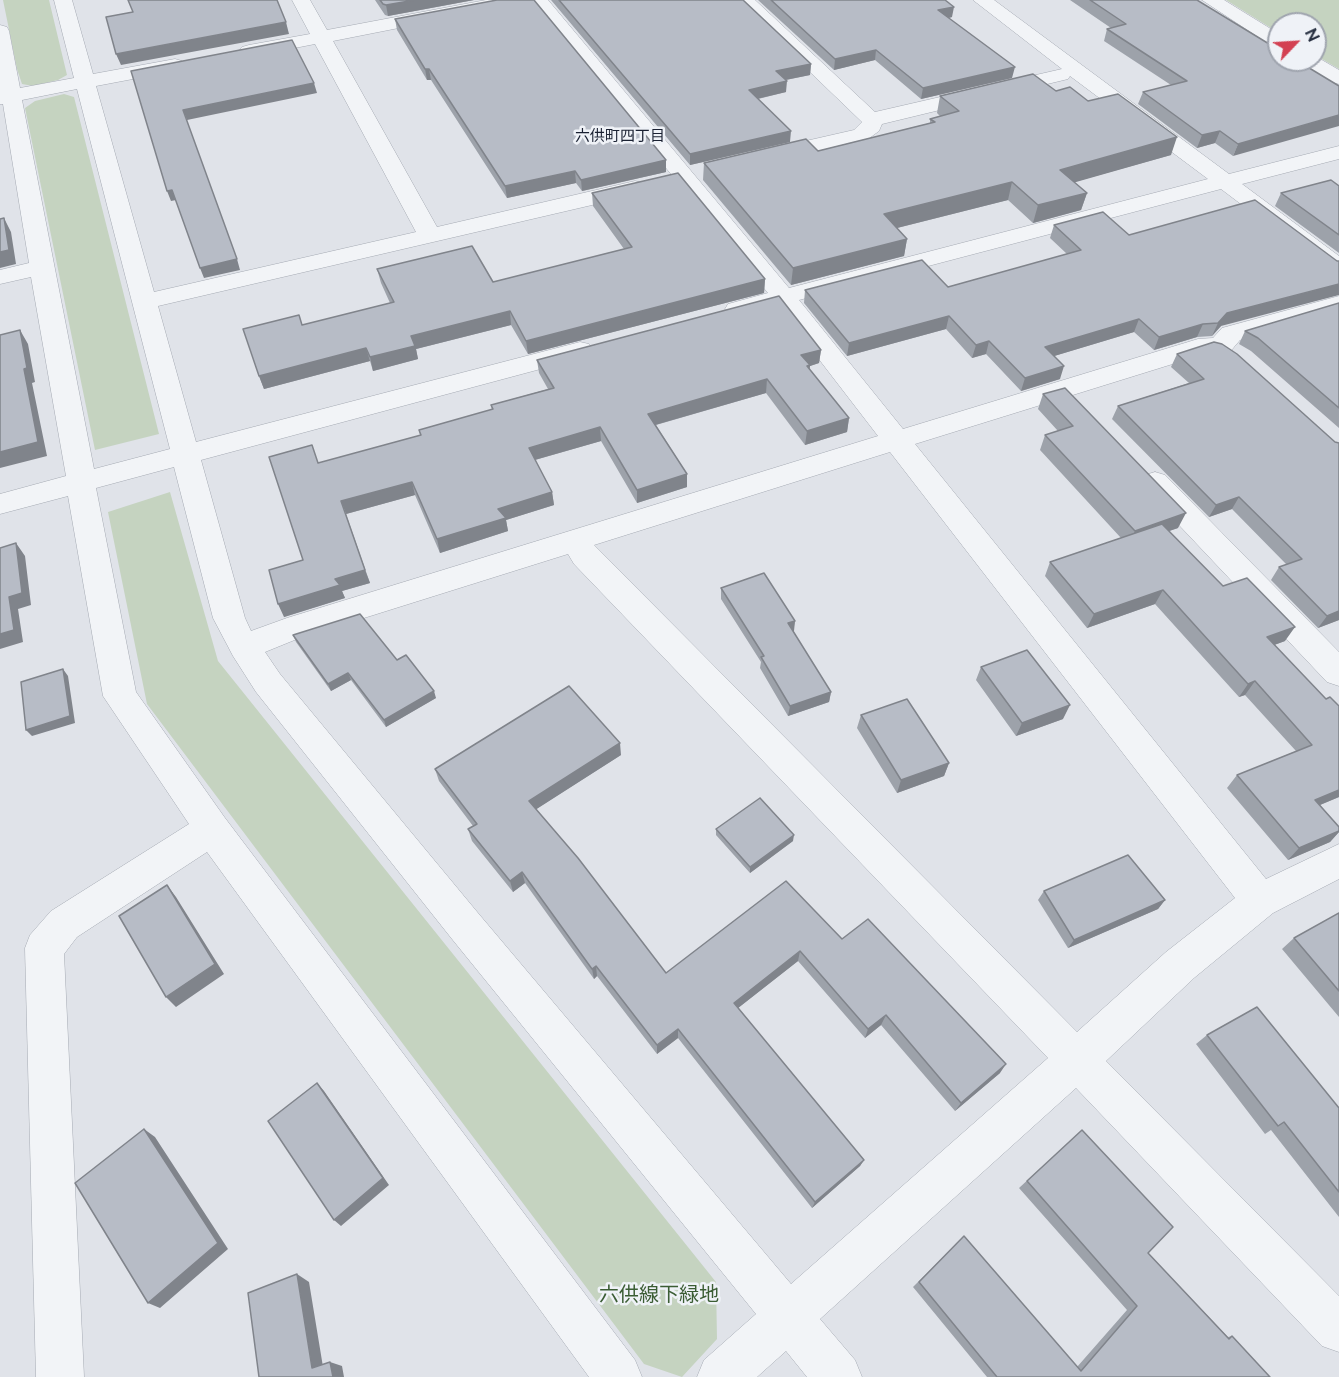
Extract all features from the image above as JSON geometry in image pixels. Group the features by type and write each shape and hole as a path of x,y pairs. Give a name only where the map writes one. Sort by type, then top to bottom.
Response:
{"street":[{"path":"63,0 87,82 229,618 244,647 275,692 458,917 838,1377"},
{"path":"301,0 430,236"},
{"path":"228,55 515,0"},
{"path":"538,0 676,179 784,297 1260,901"},
{"path":"744,0 870,118 872,127 861,135 751,161"},
{"path":"982,0 1339,267"},
{"path":"1211,0 1267,35"},
{"path":"0,31 5,97 42,267 79,460 84,509 120,696 212,829 618,1377"},
{"path":"5,97 192,62"},
{"path":"870,118 884,118 1060,75"},
{"path":"715,315 1339,152"},
{"path":"144,302 676,179"},
{"path":"0,277 42,267"},
{"path":"244,647 287,630 1207,345 1230,353 1226,338 1231,334 1339,303"},
{"path":"0,504 600,345"},
{"path":"1065,389 1090,415"},
{"path":"1140,466 1339,673"},
{"path":"575,540 585,556 1339,1329"},
{"path":"60,1377 44,948 64,924 212,829"},
{"path":"722,1377 1180,965 1260,901 1339,861"}],"green space":[{"path":"3,0 49,0 67,75 58,80 33,86 22,84"},
{"path":"1226,0 1339,0 1339,69 1327,62 1327,12 1267,12 1267,26"},
{"path":"64,94 74,97 159,434 95,450 25,108 35,101"},
{"name":"六供線下緑地","path":"170,492 218,661 716,1282 717,1339 682,1377 644,1364 147,704 108,512"}],"building":[{"path":"128,0 277,0 286,22 116,54 106,17 133,12"},
{"path":"380,0 415,0 386,5"},
{"path":"497,0 534,0 666,160 581,180 575,171 505,186 429,69 425,69 395,19"},
{"path":"559,0 743,0 811,64 776,71 787,81 749,90 791,131 690,154"},
{"path":"771,0 945,0 954,7 938,10 1015,67 923,88 876,50 835,59"},
{"path":"1090,0 1197,0 1267,43 1267,72 1316,72 1339,86 1339,115 1238,144 1220,131 1202,135 1143,92 1187,81 1107,29 1126,24"},
{"path":"292,40 314,83 183,110 237,259 200,268 172,190 167,191 131,71"},
{"path":"1033,74 1056,91 1070,87 1088,101 1118,94 1177,137 1060,170 1087,193 1038,205 1012,182 884,214 907,239 793,268 704,163 806,139 818,151 935,122 930,119 959,111 940,96"},
{"path":"678,173 765,279 526,341 510,311 411,336 415,346 370,357 366,348 259,376 243,329 299,315 302,325 394,302 377,269 472,246 493,282 632,247 592,193"},
{"path":"1331,180 1339,186 1339,235 1281,193"},
{"path":"1255,200 1339,261 1339,284 1227,313 1218,323 1203,324 1159,337 1139,319 1045,347 1064,366 1025,378 989,341 976,345 949,316 849,343 805,290 922,260 948,287 1081,250 1054,225 1103,212 1129,235"},
{"path":"4,218 9,250 0,252 0,219"},
{"path":"779,296 821,350 801,355 810,365 807,366 849,418 807,431 767,379 648,414 687,474 637,490 600,427 529,448 552,492 498,509 506,518 437,539 412,482 341,501 365,570 335,579 340,585 278,604 269,570 303,560 269,457 312,445 318,463 421,435 419,430 493,409 491,405 554,388 537,360"},
{"path":"1339,303 1339,408 1258,338 1245,331"},
{"path":"20,330 27,368 24,369 38,442 0,452 0,335"},
{"path":"1214,342 1222,344 1237,354 1335,442 1339,443 1339,611 1327,616 1279,567 1302,559 1239,497 1216,505 1118,406 1204,379 1177,354"},
{"path":"1065,388 1186,513 1135,531 1045,435 1073,426 1043,394"},
{"path":"1162,524 1223,586 1247,578 1295,627 1267,637 1326,699 1330,697 1339,706 1339,790 1315,800 1339,827 1339,831 1299,848 1237,775 1312,745 1255,681 1248,684 1163,590 1094,614 1050,562"},
{"path":"16,543 22,593 9,597 14,630 0,634 0,548"},
{"path":"764,573 795,621 788,623 831,692 790,706 761,657 764,656 721,588"},
{"path":"360,614 397,660 406,655 434,691 384,720 348,673 328,684 293,635"},
{"path":"1027,650 1070,705 1022,723 981,667"},
{"path":"63,669 70,716 26,730 21,682"},
{"path":"569,686 620,743 529,801 578,858 666,973 786,881 842,939 868,919 1006,1064 961,1103 886,1015 868,1029 800,951 734,1003 864,1160 815,1202 678,1029 657,1045 596,966 592,969 522,872 510,881 468,829 477,824 435,769"},
{"path":"907,699 949,763 901,780 861,715"},
{"path":"760,798 794,835 750,867 716,829"},
{"path":"1128,855 1165,900 1074,940 1044,891"},
{"path":"167,885 215,964 166,997 119,916"},
{"path":"1339,913 1339,991 1294,938"},
{"path":"1257,1007 1339,1108 1339,1192 1284,1122 1278,1126 1207,1035"},
{"path":"317,1083 383,1178 334,1220 268,1121"},
{"path":"144,1129 218,1243 148,1303 75,1183"},
{"path":"1082,1130 1173,1227 1148,1253 1229,1339 1232,1336 1270,1377 997,1377 919,1282 964,1236 1081,1371 1137,1306 1027,1181"},
{"path":"297,1274 312,1368 330,1362 333,1377 259,1377 248,1293"}],"district":[{"name":"六供町四丁目","path":"620,136"}]}
